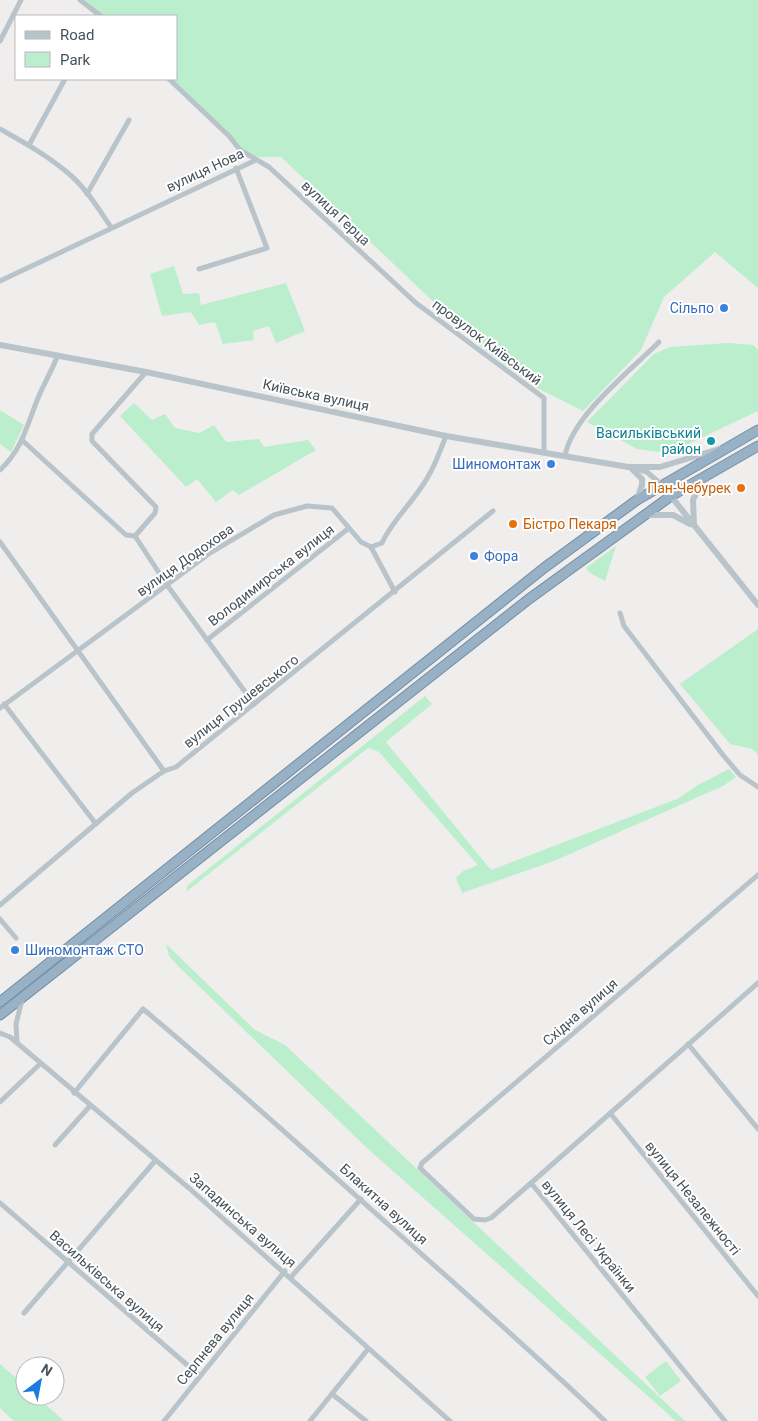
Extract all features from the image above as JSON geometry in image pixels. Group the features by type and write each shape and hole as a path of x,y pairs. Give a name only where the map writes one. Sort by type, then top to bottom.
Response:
{"highway":[{"path":"0,1002 544,568 662,484 758,430"},
{"path":"0,1015 483,634 671,496 758,446"}],"street":[{"path":"0,41 21,0"},
{"path":"80,0 100,15"},
{"path":"29,145 64,80"},
{"name":"вулиця Нова","path":"170,80 229,136 240,150 256,160"},
{"path":"87,194 129,120"},
{"path":"0,129 29,145 69,173 87,194 110,227"},
{"name":"вулиця Нова","path":"0,281 110,227 256,160"},
{"name":"вулиця Герца","path":"256,160 269,167 400,287"},
{"path":"199,269 267,248 236,168"},
{"name":"провулок Київський","path":"400,287 416,302 544,398 544,453"},
{"path":"565,456 572,437 586,414 659,342"},
{"name":"Київська вулиця","path":"0,345 146,372 446,436 628,467 660,467 731,445"},
{"path":"0,470 10,461 23,441 38,398 58,355"},
{"path":"135,536 155,514 156,507 92,441 92,434 146,372"},
{"path":"395,592 371,547 382,543 387,532 421,488 438,458 446,436"},
{"path":"23,441 126,535 135,536"},
{"path":"628,467 647,472 662,484 758,605"},
{"path":"628,467 638,473 642,479 638,500"},
{"path":"694,526 693,500 704,478"},
{"name":"вулиця Додохова","path":"2,706 210,554 274,515 307,506 332,508 361,542 371,547"},
{"name":"вулиця Грушевського","path":"0,905 132,793 164,772 176,767 395,592 493,510"},
{"path":"644,515 673,515 694,526"},
{"name":"Володимирська вулиця","path":"207,640 349,528"},
{"path":"135,536 167,585 254,704"},
{"path":"0,542 164,772"},
{"path":"620,613 624,626 723,755 740,775 758,787"},
{"path":"2,706 96,824"},
{"name":"Східна вулиця","path":"531,1183 491,1218 485,1220 474,1219 420,1168 422,1163 758,875"},
{"path":"0,919 16,938"},
{"name":"вулиця Лесі Українки","path":"725,1421 531,1183 758,983"},
{"path":"0,996 19,986"},
{"path":"17,1043 16,1018 24,996"},
{"name":"Блакитна вулиця","path":"74,1093 143,1009 213,1067 558,1376 605,1421"},
{"name":"Западинська вулиця","path":"0,1034 17,1043 285,1271 368,1349 450,1421"},
{"path":"688,1044 758,1129"},
{"path":"0,1102 40,1064"},
{"path":"55,1145 90,1106"},
{"name":"вулиця Незалежності","path":"610,1113 758,1296"},
{"path":"24,1313 155,1161"},
{"path":"291,1277 361,1200"},
{"name":"Васильківська вулиця","path":"0,1203 200,1376"},
{"name":"Серпнева вулиця","path":"164,1421 285,1271"},
{"path":"310,1421 368,1349"},
{"path":"332,1394 366,1421"}],"green space":[{"path":"77,0 758,0 758,288 715,252 664,297 641,350 583,411 535,387 481,347 281,157 258,157 240,150 170,80 178,80 178,15 95,15"},
{"path":"174,266 183,294 199,293 201,305 286,283 305,331 276,343 269,326 253,331 254,340 223,344 215,322 199,325 191,312 162,316 150,274"},
{"path":"728,343 753,345 758,350 758,411 669,453 637,449 587,422 654,354 670,347"},
{"path":"134,403 152,420 165,414 175,428 199,433 214,425 226,442 259,439 264,447 308,440 316,450 239,495 233,490 216,502 197,479 186,487 120,416"},
{"path":"0,410 24,425 11,452 0,444"},
{"path":"616,546 605,581 590,573 586,568"},
{"path":"758,629 758,754 752,749 730,744 680,684"},
{"path":"425,696 432,704 386,742 491,870 677,799 698,785 729,769 736,777 723,786 554,861 462,893 456,878 463,871 478,865 379,752 368,748 186,892 188,885"},
{"path":"166,944 255,1030 285,1045 685,1421 676,1421 368,1149 179,967 169,956"},
{"path":"666,1361 681,1381 660,1396 645,1377"},
{"path":"0,1364 15,1377 15,1406 47,1406 64,1421 14,1421 0,1408"}],"place":[{"name":"Сільпо","path":"724,308"},
{"name":"Васильківський район","path":"711,441"},
{"name":"Шиномонтаж","path":"551,464"},
{"name":"Пан-Чебурек","path":"741,488"},
{"name":"Бістро Пекаря","path":"513,524"},
{"name":"Фора","path":"474,556"},
{"name":"Шиномонтаж СТО","path":"15,950"}]}
